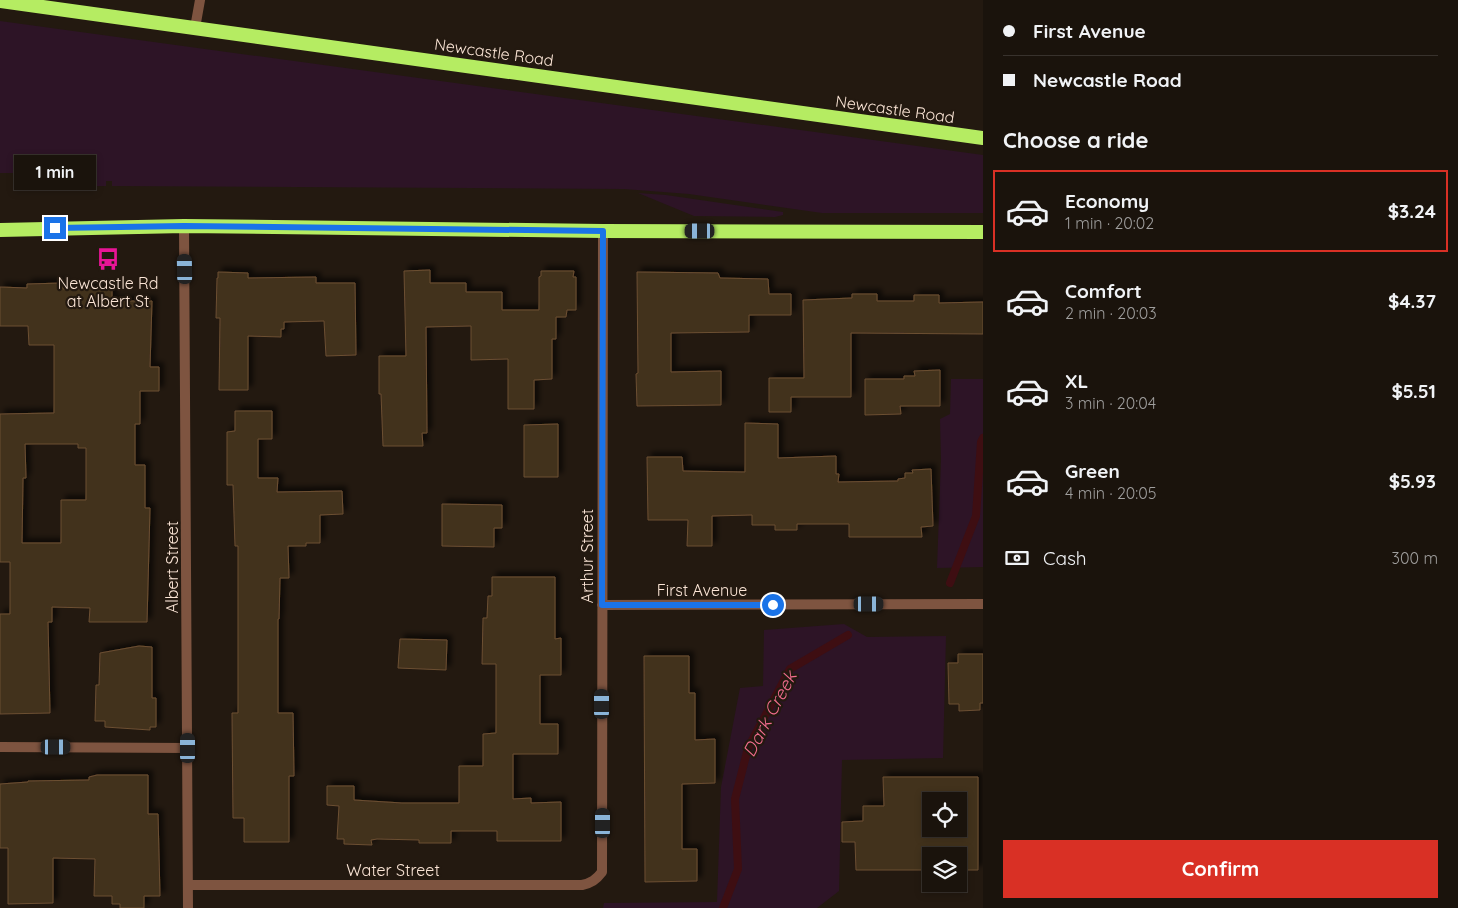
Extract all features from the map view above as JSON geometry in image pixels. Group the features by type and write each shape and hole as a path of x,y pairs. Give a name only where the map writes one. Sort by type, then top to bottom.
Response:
{"highway":[{"name":"Newcastle Road","path":"0,1 983,138"},
{"path":"0,230 184,226 603,231 983,232"}],"street":[{"path":"195,28 200,0"},
{"name":"Albert Street","path":"184,226 188,908"},
{"name":"Arthur Street","path":"597,879 602,872 603,862 603,231"},
{"name":"First Avenue","path":"602,605 983,604"},
{"path":"0,747 188,748"},
{"name":"Water Street","path":"188,884 582,885 597,879"}],"shaded area":[{"path":"0,21 983,155 983,213 822,213 689,194 624,189 112,186 112,181 106,181 106,186 15,187 15,182 18,182 18,178 22,178 22,173 0,173"},
{"path":"638,193 666,195 783,212 783,215 775,217 694,216"},
{"path":"951,379 983,379 983,567 937,568 941,459 940,419 950,414"},
{"path":"844,624 867,637 946,636 943,758 842,760 839,891 817,908 603,908 604,903 717,902 721,787 740,688 763,686 764,630"}],"building":[{"path":"430,270 430,283 466,283 466,292 502,292 502,310 539,310 539,277 541,276 541,271 574,271 573,277 576,277 576,310 567,310 566,317 556,317 556,339 552,339 552,379 534,380 534,409 508,409 508,359 471,360 471,326 426,327 427,433 422,433 423,446 383,446 381,394 379,394 379,356 406,356 404,271"},
{"path":"218,272 248,273 248,278 316,277 316,283 355,283 356,355 326,356 324,321 284,322 284,329 281,329 281,337 248,336 248,390 219,390 220,318 216,318"},
{"path":"637,272 718,273 720,278 768,279 769,294 791,294 791,315 749,315 749,332 671,333 671,372 721,371 721,405 637,406"},
{"path":"63,283 63,289 112,288 112,301 152,301 150,367 159,367 159,391 140,391 140,424 135,424 135,465 145,465 145,508 150,508 147,622 89,622 90,608 52,607 52,622 48,622 50,713 0,714 0,614 10,614 10,562 0,562 0,414 54,413 54,345 29,345 28,326 0,326 0,287 27,288 27,284","holes":["25,444 78,444 78,448 86,448 86,500 61,500 61,543 22,543 23,478 26,478"]},
{"path":"852,294 877,294 877,301 914,301 914,295 939,295 939,303 983,302 983,334 851,333 851,397 791,397 791,412 769,412 769,378 804,378 803,300 852,298"},
{"path":"940,370 940,406 900,406 901,414 865,415 865,379 904,379 904,376 915,376 914,371"},
{"path":"235,411 272,411 272,439 258,439 258,478 278,478 277,492 342,491 343,514 320,515 320,543 306,543 306,546 288,546 289,578 280,578 278,713 293,713 294,776 289,776 289,842 244,842 244,818 233,818 232,713 238,713 238,546 235,546 233,485 227,485 227,432 235,431"},
{"path":"745,423 778,424 778,458 836,456 836,474 839,474 838,482 898,481 898,479 905,478 905,473 913,473 912,470 931,469 933,526 921,527 922,537 849,537 849,524 797,524 797,530 775,530 775,525 752,525 752,515 712,516 712,546 687,546 688,520 648,520 647,457 682,457 683,471 745,472"},
{"path":"558,424 558,477 524,477 524,425"},
{"path":"442,504 502,505 502,528 494,528 494,547 442,546"},
{"path":"492,577 555,577 555,639 561,638 561,675 540,675 540,724 558,724 558,754 513,754 513,799 531,798 531,803 561,802 561,841 497,841 497,831 451,831 451,843 419,843 419,840 377,839 371,840 372,845 344,844 344,839 337,839 339,806 327,805 327,786 354,786 354,800 402,803 459,803 459,766 483,766 483,734 496,733 496,664 482,664 483,618 487,618 488,596 492,596"},
{"path":"400,639 447,640 446,670 398,668"},
{"path":"139,646 152,647 152,698 156,698 156,727 150,727 150,730 105,727 105,721 95,721 96,685 99,685 100,653"},
{"path":"958,654 983,654 983,703 980,703 980,710 959,711 959,704 949,704 948,663 958,663"},
{"path":"644,656 689,656 689,693 695,693 695,740 715,739 715,783 682,784 682,849 697,849 697,881 645,882"},
{"path":"97,775 148,775 148,814 158,814 160,896 144,896 144,908 120,908 120,904 112,904 112,896 94,896 95,859 53,858 53,903 8,904 8,848 0,848 0,784 28,781 89,780 89,777"},
{"path":"883,777 978,777 978,870 967,870 967,847 922,847 922,870 856,870 855,842 842,842 842,822 863,821 863,806 884,806"}],"waterway":[{"name":"Dark Creek","path":"950,583 976,516 981,442 983,438"},
{"name":"Dark Creek","path":"723,908 738,869 735,799 748,748 790,669 848,635"}],"place":[{"name":"Newcastle Rd at Albert St","path":"108,259"}],"route":[{"path":"55,228 184,226 603,231 602,605 773,605"}]}
